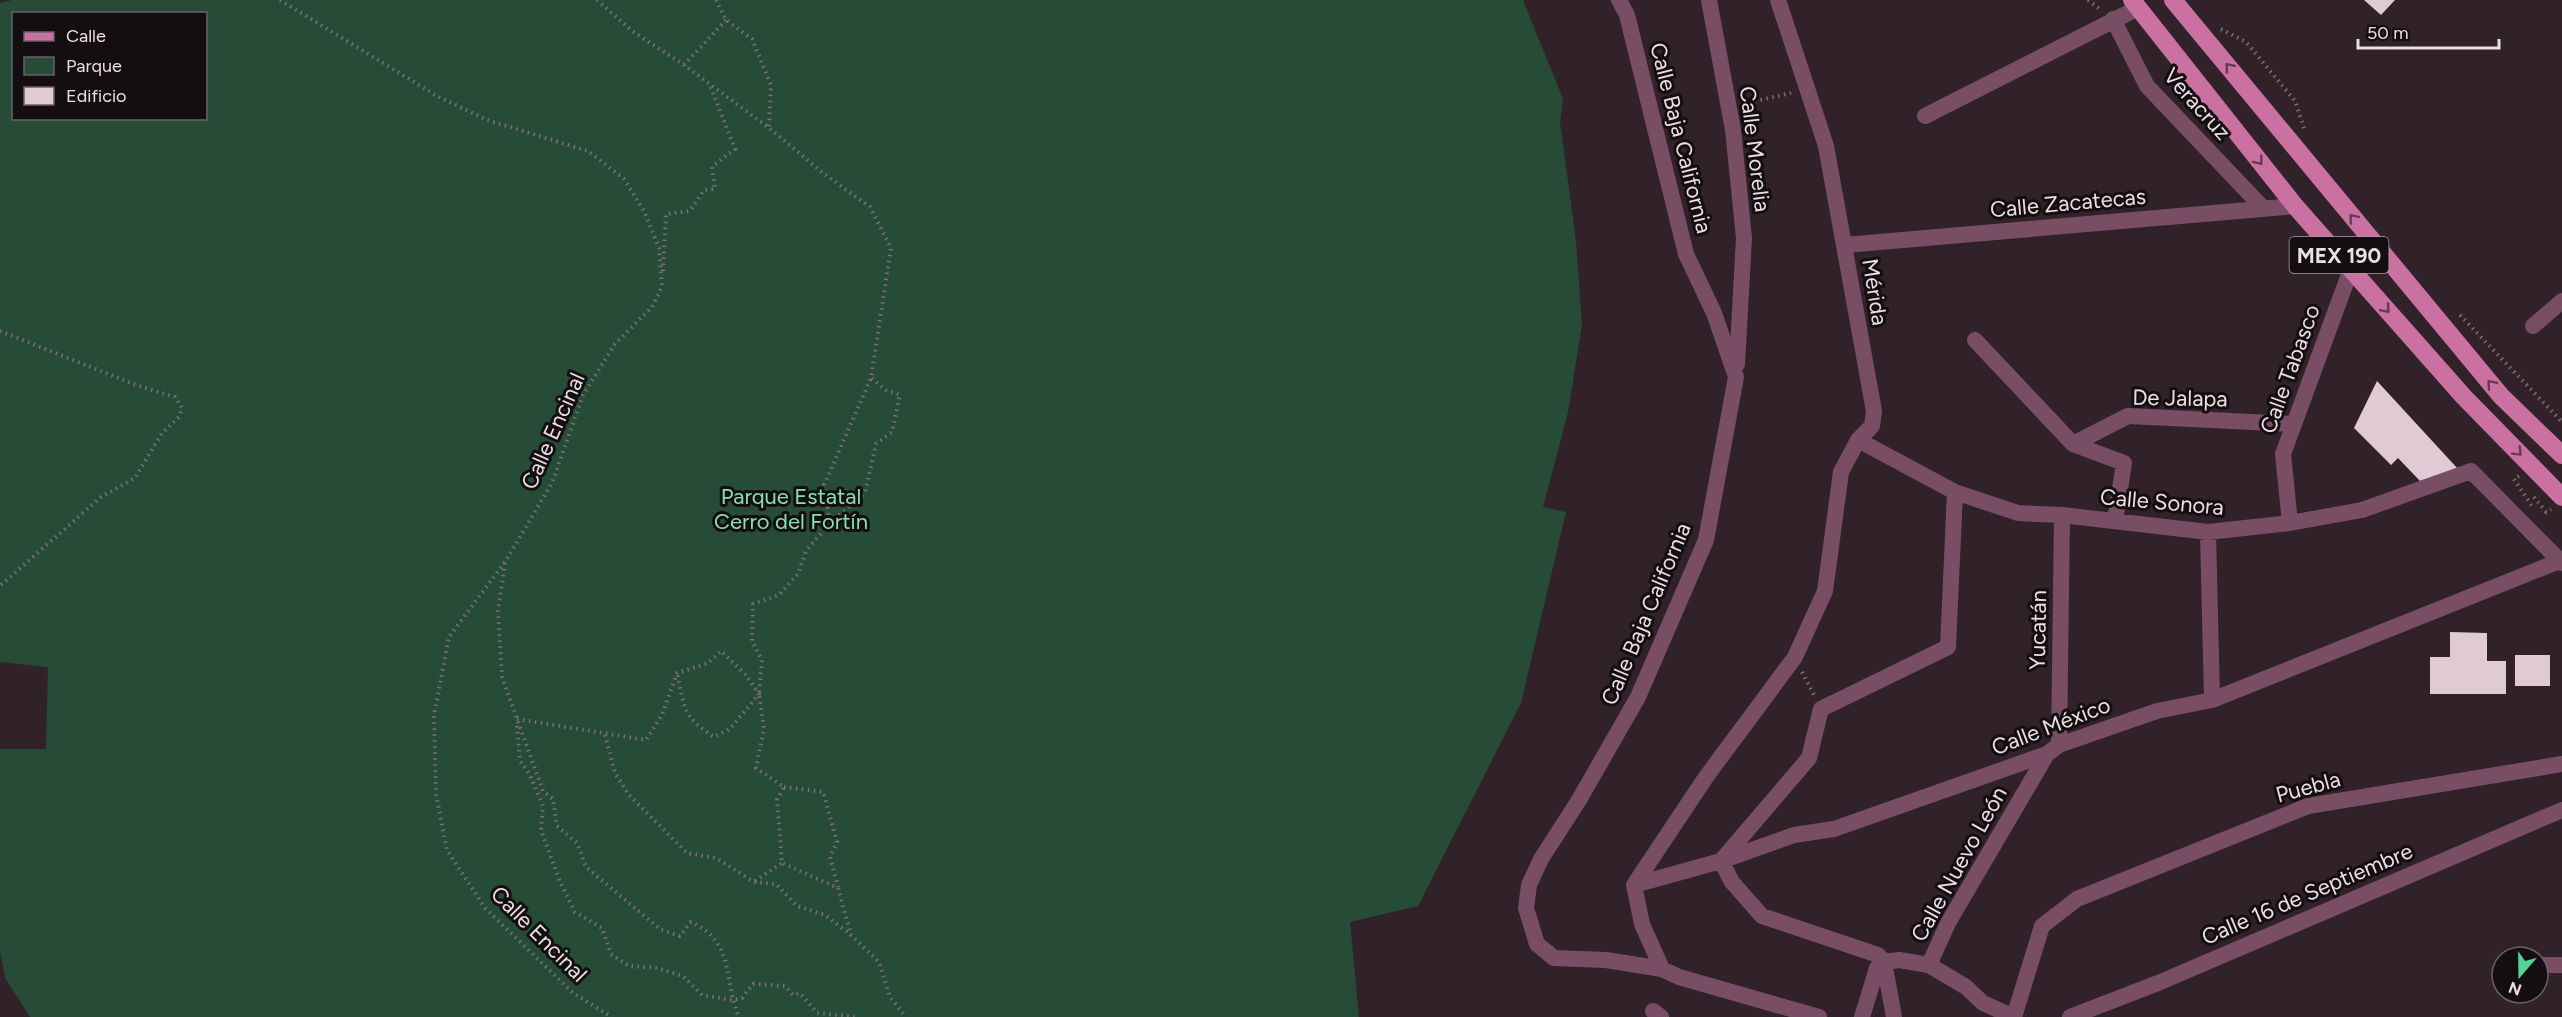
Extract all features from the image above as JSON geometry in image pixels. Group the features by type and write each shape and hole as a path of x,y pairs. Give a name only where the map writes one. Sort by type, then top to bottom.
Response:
{"main road":[{"name":"MEX 190","path":"2173,0 2493,387 2562,455"},
{"name":"MEX 190","path":"2135,4 2295,206 2464,397 2562,497"}],"street":[{"name":"Calle Baja California","path":"1619,0 1627,15 1686,254 1714,313 1736,377 1706,540 1638,697 1580,800 1541,859 1529,885 1526,908 1537,944 1554,958 1606,960 1662,969 1679,977 1819,1017"},
{"name":"Calle Morelia","path":"1709,0 1729,107 1744,238 1736,377"},
{"name":"Mérida","path":"1634,885 1706,777 1795,657 1825,591 1841,472 1858,440 1872,426 1874,411 1826,147 1809,88 1778,0"},
{"path":"1925,116 2114,20 2135,4"},
{"name":"Veracruz","path":"2114,20 2147,86 2263,208"},
{"name":"Calle Zacatecas","path":"1845,245 2295,206"},
{"name":"Calle Tabasco","path":"2289,523 2283,454 2350,269"},
{"path":"2533,326 2562,301"},
{"path":"1975,340 2073,444 2124,463 2115,521"},
{"name":"De Jalapa","path":"2073,444 2128,416 2293,424"},
{"name":"Calle Sonora","path":"1858,440 1955,492 2019,513 2062,515 2208,532 2289,523 2362,510 2471,471 2513,514"},
{"path":"1894,1017 1884,962 1870,951 1762,916 1732,882 1721,861 1809,758 1821,709 1948,647 1955,492"},
{"path":"2513,514 2561,561"},
{"name":"Yucatán","path":"2053,749 2062,515"},
{"path":"2208,532 2212,700"},
{"name":"Calle México","path":"1634,885 1721,861 1794,835 1834,829 2157,711 2212,700 2561,561"},
{"name":"Calle Nuevo León","path":"1929,965 1948,923 2053,749"},
{"name":"Puebla","path":"2014,1017 2042,926 2078,899 2308,806 2562,764"},
{"name":"Calle 16 de Septiembre","path":"2070,1017 2158,983 2562,810"},
{"path":"1634,885 1642,924 1662,969"},
{"path":"1862,1017 1874,975 1884,962 1899,960 1929,965 1966,987 1983,1003 2014,1017"}],"path":[{"path":"280,0 437,96 487,120 588,150 624,179 644,211 659,248 662,287"},
{"path":"597,0 632,31 684,65 769,128 826,176 870,207 891,248 871,378 824,485 830,523"},
{"path":"716,0 726,20 752,39 771,85 769,128"},
{"path":"684,65 726,20"},
{"path":"2218,28 2246,42 2295,101 2306,135"},
{"path":"662,287 666,214 690,211 704,190 715,189 712,167 735,149 709,84"},
{"path":"1729,107 1809,88"},
{"name":"Calle Encinal","path":"612,1017 573,993 485,908 447,850 436,794 435,715 449,637 505,562 552,483 583,395 615,344 652,307 662,287"},
{"path":"2456,310 2562,422"},
{"path":"0,331 136,385 175,397 182,408 179,417 162,434 135,478 101,497 0,585"},
{"path":"851,935 830,857 837,842 823,792 784,787 756,768 764,729 759,694 762,660 752,641 753,604 779,595 798,574 806,551 830,523 866,493 876,444 892,432 900,395 886,390 871,378"},
{"path":"2513,514 2534,508 2514,479 2519,476 2526,485"},
{"path":"2532,494 2546,512"},
{"path":"505,562 498,611 502,677 543,791 553,799 557,826 577,843 586,867 660,929 680,936 691,922 702,927 724,952 731,977 732,1000 739,1017"},
{"path":"677,673 708,663 721,651 747,675 759,694"},
{"path":"1795,657 1821,709"},
{"path":"516,719 646,740 662,715 677,673"},
{"path":"677,673 685,709 694,724 714,737 730,729 759,694"},
{"path":"516,719 520,760 529,773 543,806 541,830 575,912 602,928 611,954 629,966 657,968 683,976 702,995 732,1000 742,998 753,984 784,986 793,995 800,993 817,1013 859,1017"},
{"path":"605,735 615,773 629,795 687,853 716,858 754,882 776,884 797,906 825,915 851,935 879,962 890,997 906,1017"},
{"path":"782,863 777,800 784,787"},
{"path":"754,882 782,863"},
{"path":"782,863 838,888"}],"green space":[{"name":"Parque Estatal Cerro del Fortín","path":"12,0 1523,0 1563,99 1560,122 1576,241 1582,325 1568,412 1543,507 1566,512 1521,703 1418,906 1350,922 1359,1017 30,1017 5,978 0,950 0,749 46,749 48,667 0,662 0,3"}],"building":[{"path":"2364,0 2395,0 2381,15"},
{"path":"2377,381 2458,469 2420,481 2398,458 2391,465 2354,428"},
{"path":"2450,632 2487,633 2487,661 2506,661 2506,694 2430,694 2430,657 2450,657"},
{"path":"2515,655 2550,655 2550,686 2515,686"}]}
